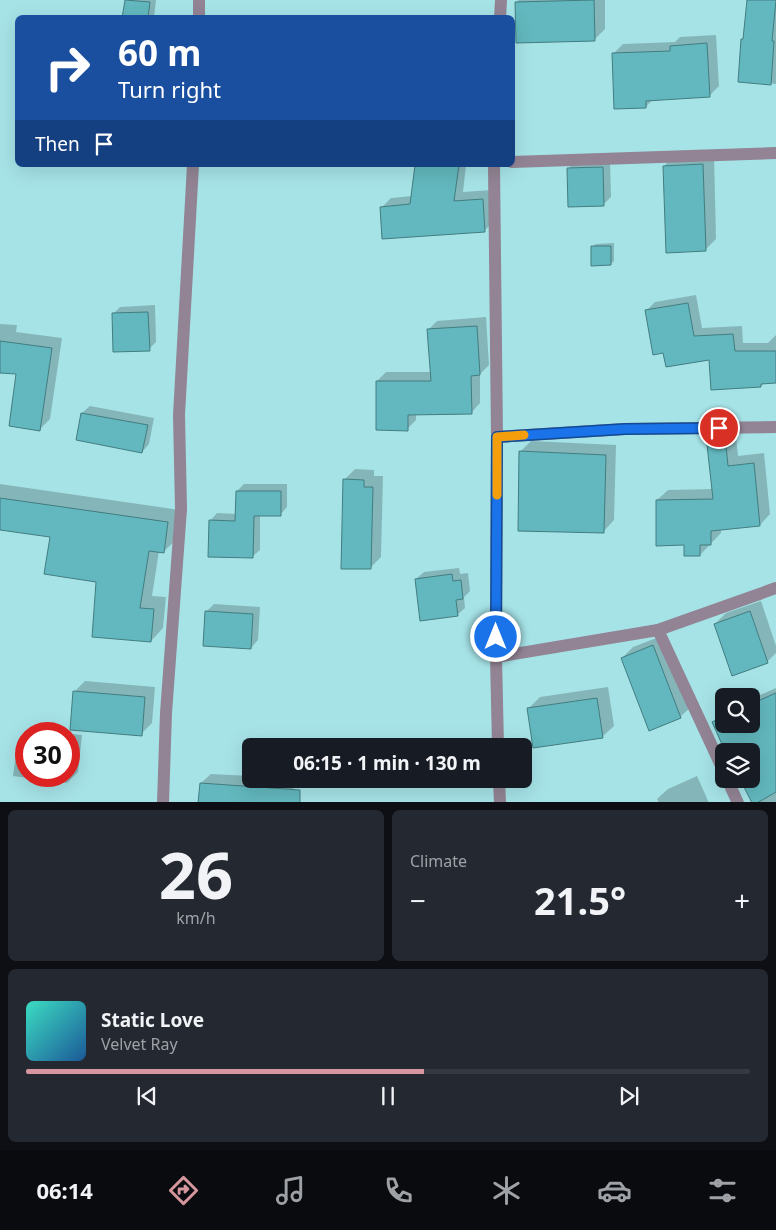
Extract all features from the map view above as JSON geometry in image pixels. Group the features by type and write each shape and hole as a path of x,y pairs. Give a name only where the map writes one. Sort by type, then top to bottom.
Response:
{"street":[{"path":"199,0 199,15"},
{"path":"500,15 501,0"},
{"path":"515,162 776,153"},
{"path":"164,802 166,713 180,509 179,415 193,167"},
{"path":"494,167 498,738"},
{"path":"497,437 625,429 776,427"},
{"path":"496,656 658,630 776,588"},
{"path":"658,630 715,753"},
{"path":"499,788 500,802"},
{"path":"731,788 738,802"}],"building":[{"path":"125,0 150,2 148,15 122,15"},
{"path":"594,0 595,41 516,43 515,2"},
{"path":"747,0 776,0 772,41 774,41 771,85 738,82 741,39 743,39"},
{"path":"707,43 710,97 646,101 646,108 614,109 612,53 670,51 670,46"},
{"path":"703,164 706,251 666,253 663,166"},
{"path":"415,167 459,167 454,201 483,199 485,232 382,239 380,207 410,204"},
{"path":"603,167 604,206 568,207 567,168"},
{"path":"591,246 611,246 611,265 591,266"},
{"path":"688,303 694,336 733,334 735,351 776,351 776,383 761,384 761,387 711,390 709,360 666,367 663,353 653,355 645,310"},
{"path":"148,312 150,351 113,352 112,313"},
{"path":"477,326 480,375 471,376 472,414 408,415 408,431 376,430 376,381 431,381 427,329"},
{"path":"0,341 52,348 40,431 9,426 16,374 0,373"},
{"path":"81,413 148,425 142,453 76,440"},
{"path":"706,436 725,436 728,466 754,463 760,526 711,531 711,545 700,545 700,556 684,556 684,545 656,546 656,500 713,499"},
{"path":"519,451 606,455 604,533 518,531"},
{"path":"343,479 364,480 364,487 373,487 371,569 341,569"},
{"path":"236,491 281,491 281,516 254,516 253,558 208,557 209,520 235,521"},
{"path":"0,498 168,522 164,553 149,551 140,608 154,609 151,642 92,637 96,582 44,574 50,537 0,530"},
{"path":"452,574 453,581 461,580 463,599 456,600 458,616 420,621 415,579"},
{"path":"205,611 253,614 251,649 203,646"},
{"path":"750,611 768,663 732,676 714,624"},
{"path":"653,645 681,718 649,731 621,658"},
{"path":"73,691 145,697 142,736 80,731 80,722 71,722"},
{"path":"776,693 776,792 759,802 752,802 744,788 760,788 760,743 721,743 717,733 760,733 760,700"},
{"path":"597,698 603,738 533,748 527,708"},
{"path":"200,783 242,786 242,788 300,790 300,802 198,802"}],"slow traffic":[{"path":"497,495 497,437 524,435"}],"route":[{"path":"496,637 497,437 625,429 719,428"}]}
